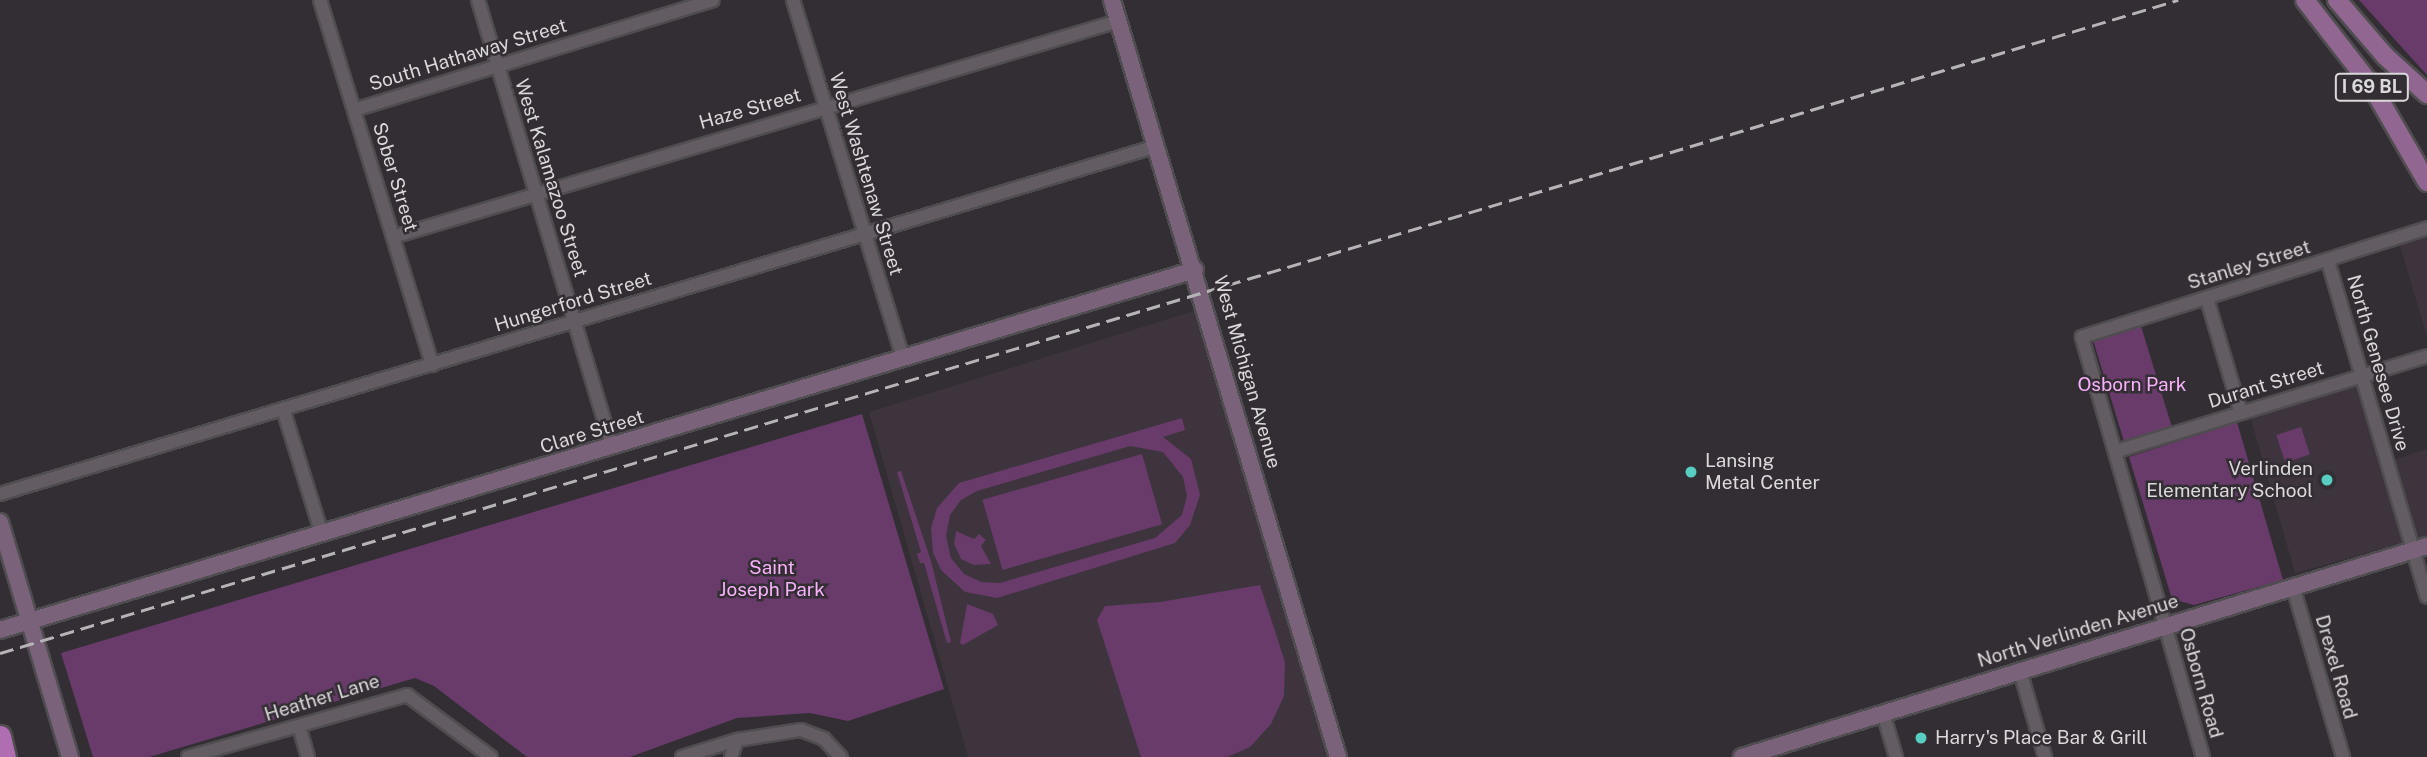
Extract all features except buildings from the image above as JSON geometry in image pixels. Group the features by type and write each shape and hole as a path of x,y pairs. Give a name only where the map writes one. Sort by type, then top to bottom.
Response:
{"highway":[{"path":"0,736 5,757"}],"main road":[{"name":"I 69 BL","path":"2305,0 2371,85 2427,182"},
{"name":"I 69 BL","path":"2337,0 2385,56 2427,94"}],"street":[{"name":"Sober Street","path":"320,0 432,365"},
{"name":"West Kalamazoo Street","path":"478,0 612,447"},
{"name":"South Hathaway Street","path":"354,110 713,0"},
{"name":"West Washtenaw Street","path":"793,0 902,358"},
{"name":"West Michigan Avenue","path":"1112,0 1195,270 1338,757"},
{"name":"Haze Street","path":"393,237 1118,21"},
{"name":"Hungerford Street","path":"0,494 1157,146"},
{"name":"Stanley Street","path":"2082,337 2427,228"},
{"name":"North Genesee Drive","path":"2328,261 2362,376 2420,548 2427,597"},
{"name":"Clare Street","path":"0,630 1195,270"},
{"path":"2207,299 2241,413"},
{"name":"Osborn Road","path":"2082,337 2203,757"},
{"name":"Durant Street","path":"2117,451 2427,356"},
{"path":"283,409 322,534"},
{"path":"0,522 70,757"},
{"name":"North Verlinden Avenue","path":"1750,756 2164,625 2420,548"},
{"name":"Drexel Road","path":"2293,587 2343,757"},
{"path":"2020,671 2045,757"},
{"name":"Heather Lane","path":"188,757 407,695 491,757"},
{"path":"1883,713 1896,757"},
{"path":"299,726 308,757"},
{"path":"682,757 737,740 801,730 824,738 841,757"},
{"path":"732,757 737,740"}],"shaded area":[{"path":"2427,228 2427,337 2398,239"},
{"path":"1200,309 1330,757 968,757 869,412"},
{"name":"Verlinden Elementary School","path":"2357,383 2403,543 2295,573 2249,414"},
{"path":"2427,449 2427,546 2413,550 2415,531 2393,460"}],"green space":[{"path":"2359,0 2427,0 2427,75"},
{"name":"Osborn Park","path":"2141,326 2173,430 2125,445 2093,341"},
{"name":"Saint Joseph Park","path":"862,414 944,689 848,721 810,713 737,718 630,757 527,757 434,686 415,678 149,757 93,757 61,653"},
{"path":"1182,418 1185,430 1163,437 1191,459 1200,495 1190,525 1175,543 997,598 965,592 941,570 933,553 931,528 937,508 959,483","holes":["1130,446 1163,452 1183,477 1187,496 1182,515 1155,538 1000,583 981,582 964,574 951,558 946,536 950,515 961,500 977,491"]},
{"name":"Osborn Park","path":"2237,422 2283,580 2194,605 2172,599 2129,457"},
{"path":"2301,427 2310,455 2285,463 2276,435"},
{"path":"1142,454 1162,524 1003,570 982,500"},
{"path":"901,471 931,561 951,642 947,643 924,563 920,563 917,554 921,552 897,472"},
{"path":"956,531 974,539 979,534 986,540 981,546 991,564 974,565 961,559 954,544"},
{"path":"1260,585 1285,662 1284,696 1271,724 1250,747 1227,757 1141,757 1097,620 1105,606 1160,602"},
{"path":"967,604 993,614 998,625 963,645 960,643"}],"railway":[{"path":"0,653 2178,0"}],"place":[{"name":"Lansing Metal Center","path":"1691,472"},
{"name":"Verlinden Elementary School","path":"2327,480"},
{"name":"Harry's Place Bar & Grill","path":"1921,738"}]}
